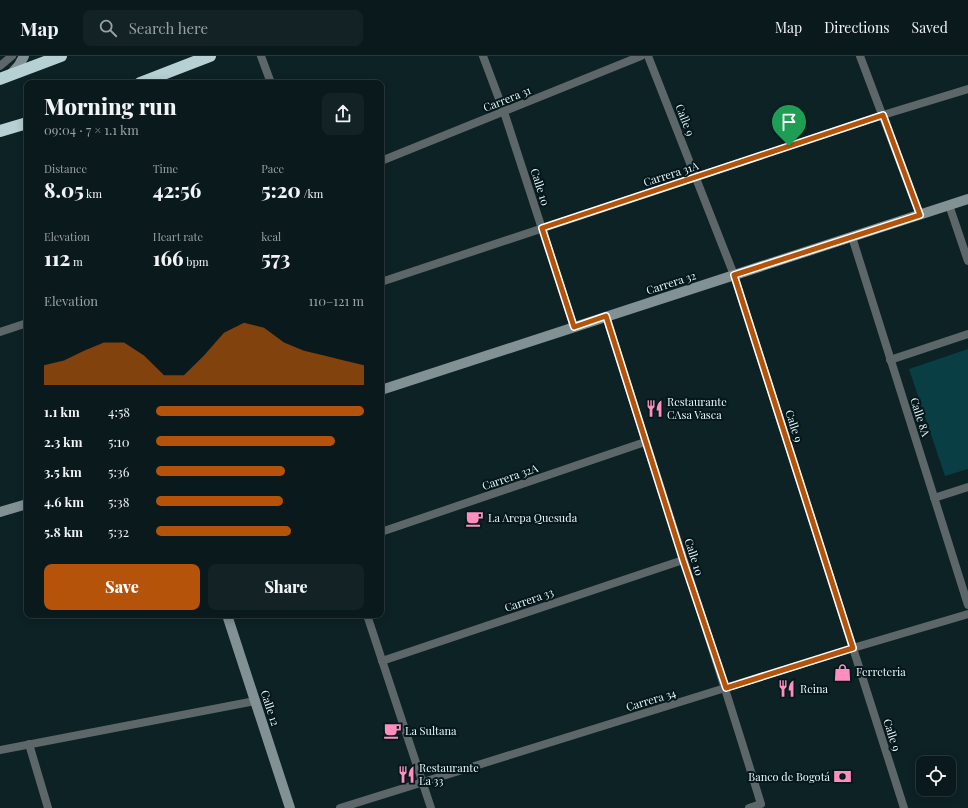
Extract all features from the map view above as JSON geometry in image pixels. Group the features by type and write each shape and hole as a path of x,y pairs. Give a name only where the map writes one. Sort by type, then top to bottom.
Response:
{"highway":[{"path":"5,77 61,56"},
{"path":"148,80 210,56"},
{"path":"0,131 24,124"}],"street":[{"path":"0,66 12,56"},
{"path":"5,77 19,65 24,56"},
{"path":"261,56 270,80"},
{"name":"Calle 10","path":"483,56 504,112 574,327"},
{"name":"Carrera 31","path":"384,160 640,56"},
{"name":"Calle 9","path":"648,56 734,275 904,808"},
{"path":"860,56 920,215"},
{"name":"Carrera 31A","path":"384,281 883,115 968,89"},
{"path":"0,138 24,125"},
{"name":"Carrera 32","path":"384,389 968,199"},
{"path":"949,205 968,262"},
{"name":"Calle 8A","path":"852,237 968,605"},
{"name":"Calle 10","path":"606,316 683,560 726,688 761,804 748,808"},
{"path":"0,332 24,324"},
{"path":"890,360 968,334"},
{"name":"Carrera 32A","path":"384,531 646,442"},
{"path":"934,498 968,487"},
{"path":"0,512 24,505"},
{"name":"Carrera 33","path":"382,662 683,560"},
{"name":"Carrera 34","path":"340,808 853,648 968,614"},
{"name":"Calle 12","path":"228,618 290,808"},
{"path":"368,618 431,808"},
{"path":"0,750 255,701"},
{"path":"28,744 48,808"}],"shaded area":[{"path":"968,349 968,469 945,476 909,369"}],"place":[{"name":"Restaurante CAsa Vasca","path":"654,408"},
{"name":"La Arepa Quesuda","path":"475,518"},
{"name":"Ferreteria","path":"843,672"},
{"name":"Reina","path":"787,689"},
{"name":"La Sultana","path":"392,731"},
{"name":"Restaurante La 33","path":"406,774"},
{"name":"Banco de Bogotá","path":"843,777"}],"route":[{"path":"883,115 920,215 734,275 853,648 726,688 683,560 606,316 574,327 542,228 789,146 883,115"}]}
